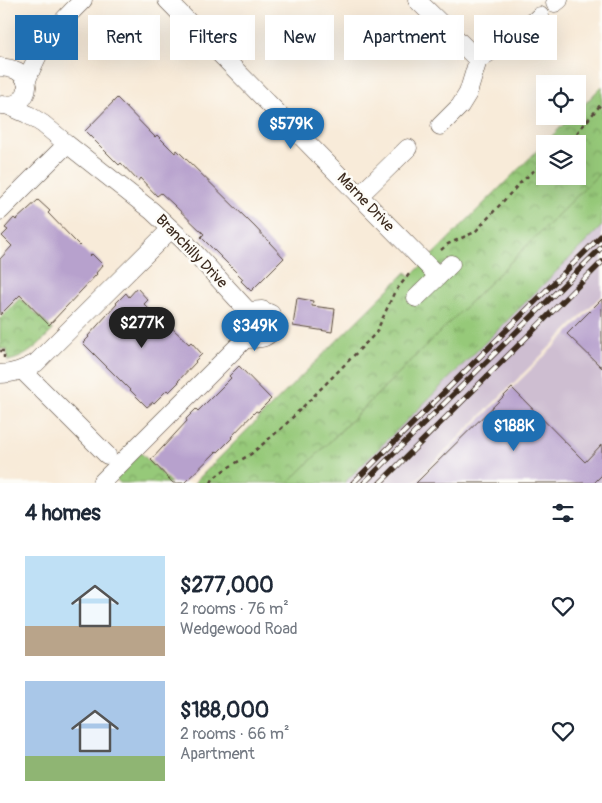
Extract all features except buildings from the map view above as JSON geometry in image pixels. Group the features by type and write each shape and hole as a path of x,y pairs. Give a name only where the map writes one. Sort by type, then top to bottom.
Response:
{"street":[{"path":"68,15 83,0"},
{"name":"Marne Drive","path":"167,0 438,276"},
{"path":"417,0 474,56"},
{"path":"4,68 16,60"},
{"path":"4,105 19,102 23,98 36,60"},
{"path":"440,126 460,106 468,93 478,60"},
{"path":"4,68 20,73 26,85"},
{"name":"Branchilly Drive","path":"26,85 33,105 43,124"},
{"name":"Branchilly Drive","path":"4,105 27,114 43,124 152,211 184,240 248,310 252,323 245,339 101,483"},
{"path":"0,211 67,144"},
{"path":"359,196 408,148"},
{"path":"2,369 7,374 22,370 36,363 171,229"},
{"path":"416,298 451,264"},
{"path":"22,370 107,456"}],"path":[{"path":"576,135 602,103"},
{"path":"211,483 224,470 251,454 283,427 376,333 394,293 410,274 448,244 475,232 519,184 536,169"},
{"path":"0,351 4,351 2,369"}],"shaded area":[{"path":"602,226 602,295 413,483 344,483"},
{"path":"602,299 602,483 416,483 567,334"}],"green space":[{"path":"602,86 602,171 288,483 194,483 406,272 411,276 536,152 536,185 586,185 586,135 553,135 563,125 586,125 586,103"},
{"path":"602,171 602,226 344,483 288,483"},
{"path":"20,298 53,330 27,353 8,361 7,349 0,349 0,319"},
{"path":"140,452 171,483 120,483 115,478"}],"railway":[{"path":"353,483 602,235"},
{"path":"364,483 602,247"},
{"path":"380,483 602,262"}]}
